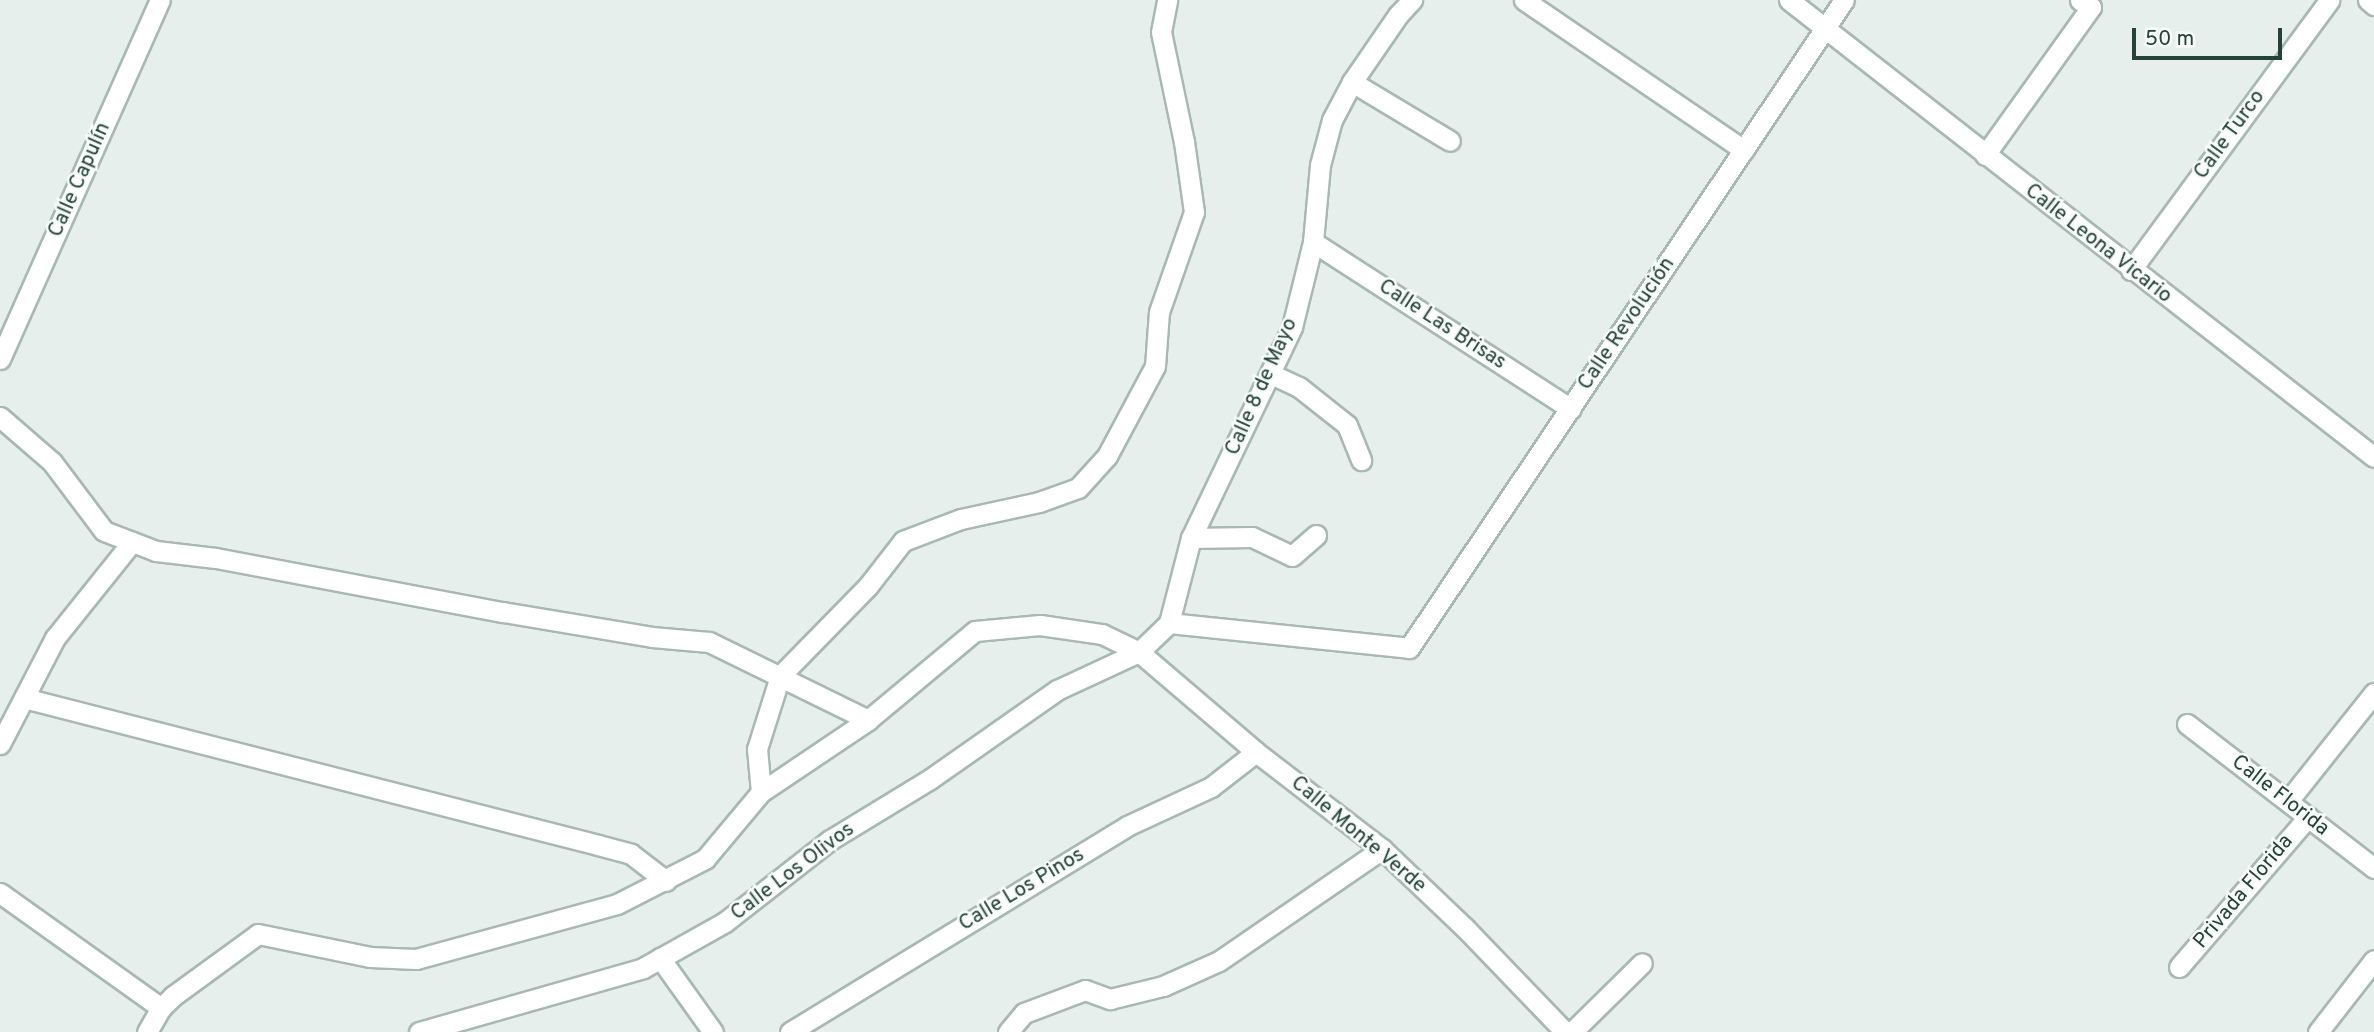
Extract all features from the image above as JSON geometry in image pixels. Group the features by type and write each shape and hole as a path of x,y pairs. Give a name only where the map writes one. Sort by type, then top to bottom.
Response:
{"street":[{"name":"Calle Capulín","path":"0,359 160,0"},
{"path":"761,792 757,749 780,676 868,586 904,541 961,519 1039,502 1078,488 1107,456 1155,366 1159,312 1194,212 1184,142 1161,32 1167,0"},
{"name":"Calle 8 de Mayo","path":"1169,623 1191,538 1292,327 1313,242 1320,165 1332,120 1352,82 1398,15 1412,0"},
{"path":"1524,0 1744,150"},
{"name":"Calle Leona Vicario","path":"1789,0 2131,270 2374,457"},
{"name":"Calle Revolución","path":"1169,623 1409,648 1844,0"},
{"path":"1985,155 2091,7 2080,0"},
{"name":"Calle Turco","path":"2131,270 2329,0"},
{"path":"2368,0 2374,5"},
{"path":"1352,82 1451,141"},
{"name":"Calle Las Brisas","path":"1313,242 1571,409"},
{"path":"1271,374 1299,387 1347,425 1361,460"},
{"path":"0,417 52,462 104,531 156,551 216,558 503,612 652,636 709,642 869,720"},
{"path":"1191,538 1252,537 1292,556 1317,535"},
{"path":"0,744 55,638 132,542"},
{"name":"Calle Los Olivos","path":"419,1032 643,968 725,922 830,840 930,779 1056,690 1139,652 1169,623"},
{"name":"Calle Monte Verde","path":"161,1008 258,934 370,957 416,959 617,904 705,859 761,792 869,720 975,631 1040,625 1101,634 1139,652 1256,752 1382,849 1465,928 1565,1032"},
{"path":"2288,801 2374,693"},
{"path":"24,698 598,845 631,855 666,881"},
{"name":"Calle Florida","path":"2187,724 2374,868"},
{"name":"Calle Los Pinos","path":"790,1032 1126,826 1211,787 1256,752"},
{"name":"Privada Florida","path":"2179,967 2308,817"},
{"path":"1008,1032 1024,1013 1085,990 1110,999 1163,986 1219,961 1382,849"},
{"path":"0,893 161,1008 147,1032"},
{"path":"660,958 713,1032"},
{"path":"2318,1032 2374,960"},
{"path":"1572,1032 1642,963"}]}
